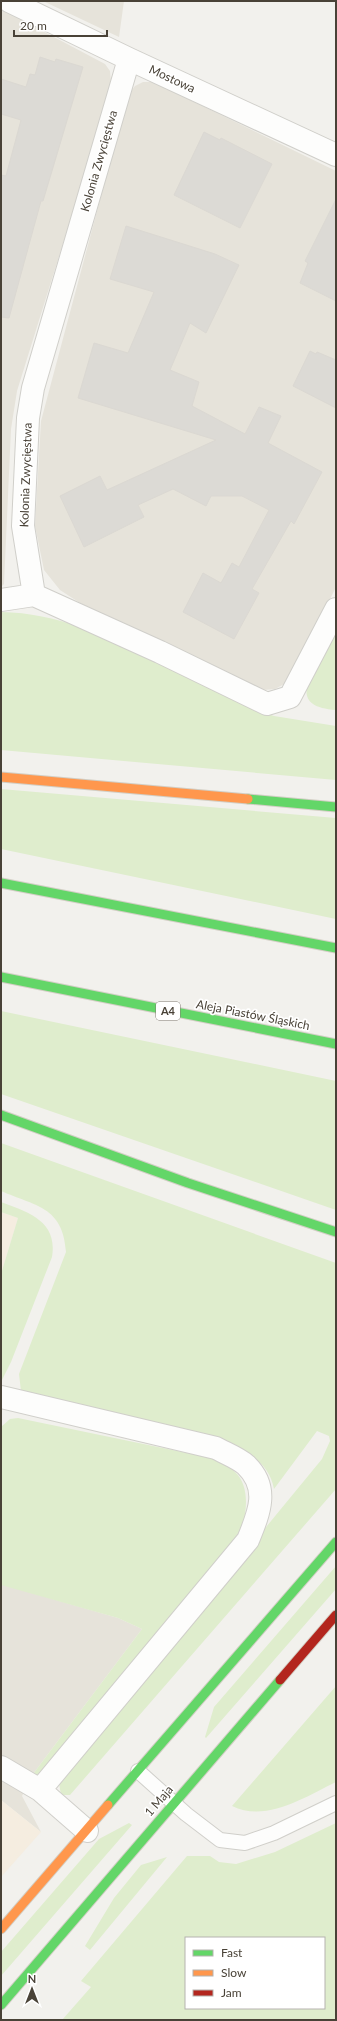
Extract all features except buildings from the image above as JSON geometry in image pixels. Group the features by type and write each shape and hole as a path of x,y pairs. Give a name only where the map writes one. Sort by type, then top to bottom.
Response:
{"main road":[{"path":"1,777 336,807"},
{"path":"1,883 336,948"},
{"name":"Aleja Piastów Śląskich","path":"1,978 336,1044"},
{"path":"1,1115 188,1183 336,1232"},
{"path":"1,1929 336,1542"},
{"name":"1 Maja","path":"1,2005 173,1802 336,1615"}],"street":[{"name":"Mostowa","path":"9,1 129,59 336,155"},
{"name":"Kolonia Zwycięstwa","path":"34,595 23,526 28,418 33,388 129,59"},
{"path":"1,600 34,595 160,652 266,704 290,697 336,609"},
{"path":"1,1397 216,1448 245,1464 256,1478 261,1497 260,1511 248,1540 40,1790"},
{"path":"1,1767 40,1790 87,1830"}],"lane":[{"path":"138,1771 186,1814 220,1840 245,1843 274,1833 336,1803"}],"shaded area":[{"path":"43,1 124,1 119,37"},
{"path":"1,9 105,64 110,71 111,83 84,176 17,391 11,429 4,584 1,587"},
{"path":"143,82 153,82 336,171 336,587 296,668 286,683 275,689 263,690 80,603 60,590 44,570 35,526 41,421 128,95 135,86"},
{"path":"1,1212 18,1218 1,1274"},
{"path":"1,1584 118,1618 142,1629 33,1774 22,1796 41,1832 1,1800"},
{"path":"1,1800 41,1832 1,1877"}],"green space":[{"path":"1,612 42,616 80,627 116,642 251,708 274,716 336,726 336,780 1,750"},
{"path":"336,628 336,710 315,705 309,700 307,688 313,671"},
{"path":"1,789 336,818 336,919 1,849"},
{"path":"1,1011 336,1081 336,1210 1,1094"},
{"path":"1,1143 336,1263 336,1489 70,1795 61,1795 59,1783 63,1774 322,1459 330,1441 329,1436 317,1431 274,1489 266,1469 251,1455 238,1447 21,1391 19,1374 66,1252 64,1237 53,1216 36,1205 1,1191"},
{"path":"1,1202 31,1214 39,1220 46,1226 53,1245 52,1257 11,1362 1,1382 1,1274 18,1218 1,1212"},
{"path":"18,1418 211,1458 230,1467 240,1477 246,1498 245,1514 241,1528 227,1549 42,1775 33,1774 142,1629 118,1618 1,1585 1,1427 10,1419"},
{"path":"336,1566 336,1589 206,1738 205,1737 214,1707"},
{"path":"336,1686 336,1782 298,1801 272,1810 258,1812 232,1806"},
{"path":"129,1823 132,1825 1,1976 1,1952 99,1839"},
{"path":"336,1823 336,2020 62,2020 91,1987 81,1981 187,1856 210,1856 219,1862 236,1864 275,1852"},
{"path":"167,1857 90,1950 85,1946 114,1898 141,1865"}],"traffic: fast":[{"path":"248,799 336,807"},
{"path":"1,883 336,948"},
{"path":"1,977 336,1044"},
{"path":"1,1115 188,1183 336,1232"},
{"path":"108,1805 336,1542"},
{"path":"1,2005 280,1680"}],"traffic: slow":[{"path":"1,777 248,799"},
{"path":"1,1929 108,1805"}],"traffic: jam":[{"path":"280,1680 336,1615"}]}
